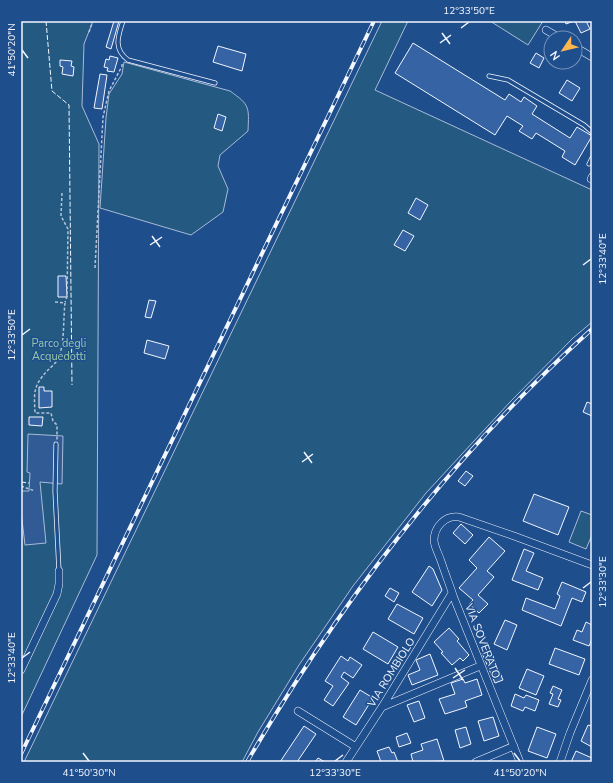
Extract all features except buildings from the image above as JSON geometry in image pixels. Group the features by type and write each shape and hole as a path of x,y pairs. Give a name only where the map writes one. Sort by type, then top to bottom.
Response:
{"street":[{"path":"583,52 592,58"},
{"name":"VIA SOVERATO","path":"520,762 480,666 452,593 435,544 435,533 438,526 448,518 459,517 592,565"},
{"path":"21,670 57,594 58,571"},
{"name":"VIA ROMBIOLO","path":"346,762 382,707 452,593"},
{"path":"382,707 480,666"},
{"path":"560,762 570,733 592,681"},
{"path":"298,711 356,747"},
{"path":"476,762 514,746"}],"lane":[{"path":"123,21 118,41 119,49 122,56 128,60 215,82"},
{"path":"489,76 508,80 584,125 592,132"},
{"path":"589,164 592,158"},
{"path":"56,444 55,491 58,571"}],"path":[{"path":"89,32 93,21"},
{"path":"94,268 103,117 109,90 122,66 122,56"},
{"path":"56,444 58,433 57,425 53,421 51,413 35,413 34,401 36,385 39,379 58,360 62,347 65,303 67,297 68,229 61,216 62,193"},
{"path":"55,302 65,303"},
{"path":"21,486 35,491"}],"green space":[{"name":"Parco degli Acquedotti","path":"21,21 93,21 84,44 82,106 99,144 97,555 21,717"},
{"path":"382,21 408,21 375,90 592,190 592,322 573,338 510,402 426,493 353,586 299,665 258,732 242,762 24,762"},
{"path":"490,21 543,21 528,45"},
{"path":"124,62 230,91 245,103 247,107 248,131 220,155 218,166 228,189 223,212 191,235 100,208 109,94 122,74"},
{"path":"581,511 592,515 592,535 586,549 569,542"}],"shaded area":[{"path":"28,434 63,436 62,484 40,482 46,543 25,545 21,512 21,491 29,491 30,473 27,472"}],"railway":[{"path":"21,754 374,21"},
{"path":"247,762 321,644 361,587 403,532 447,478 493,426 541,377 592,329"}],"fence":[{"path":"46,21 52,91 69,105 72,385"},
{"path":"21,482 29,483"}]}
